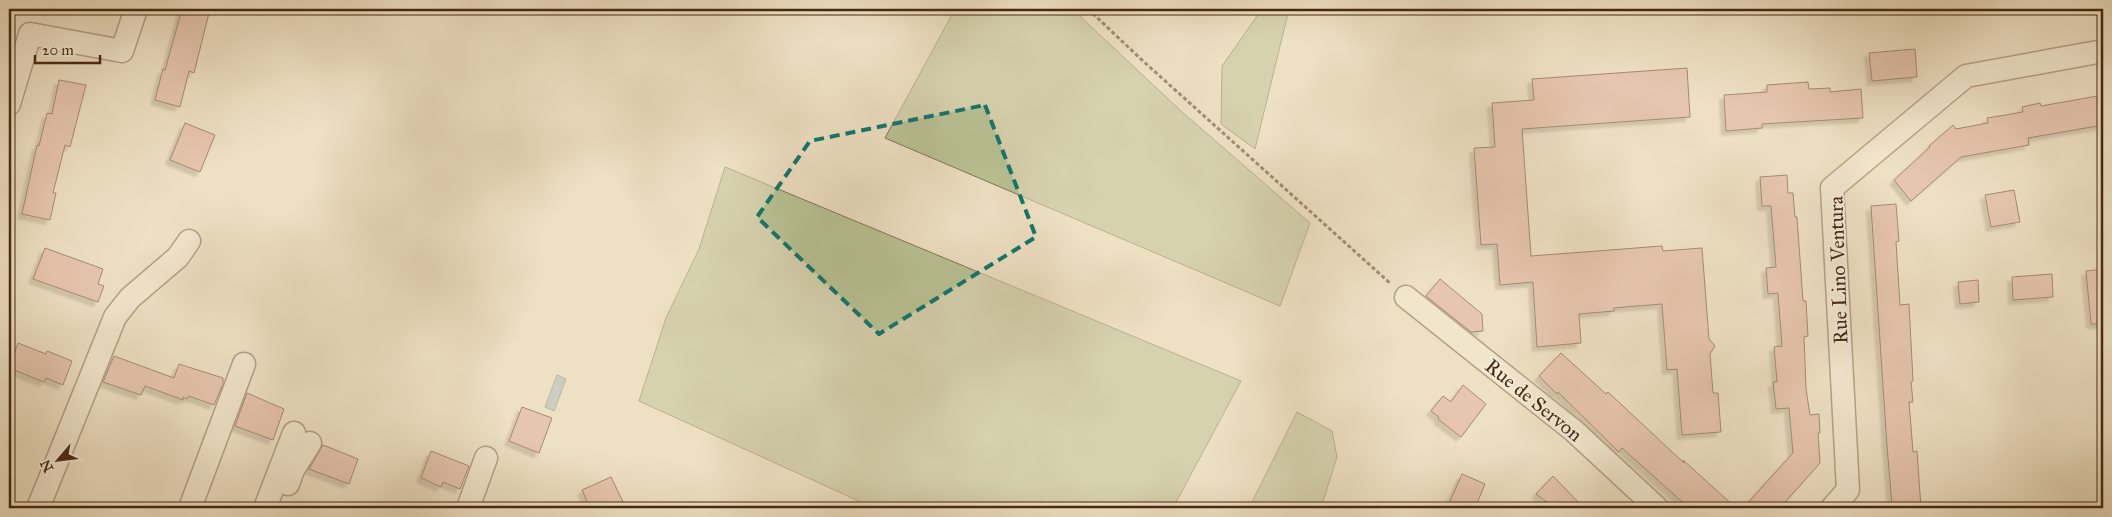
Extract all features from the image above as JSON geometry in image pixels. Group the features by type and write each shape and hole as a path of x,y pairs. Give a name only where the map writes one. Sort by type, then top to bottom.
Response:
{"street":[{"path":"9,104 30,34 122,51 136,9"},
{"name":"Rue Lino Ventura","path":"1832,508 1848,490 1832,188 1966,76 2103,51"},
{"path":"38,508 115,317 130,298 178,257 189,240"},
{"name":"Rue de Servon","path":"1406,298 1574,431 1657,508"},
{"path":"24,508 94,333"},
{"path":"190,508 244,364"},
{"path":"265,508 302,438 279,508"},
{"path":"478,505 486,458"}],"path":[{"path":"1088,9 1406,298"}],"highlighted area":[{"path":"985,105 1036,237 879,334 757,217 810,141"}],"green space":[{"path":"955,9 1076,9 1083,19 1181,111 1310,223 1280,306 885,138"},
{"path":"1262,9 1289,9 1255,149 1221,124 1222,66"},
{"path":"725,167 1241,381 1173,508 874,508 639,401 666,318 699,249"},
{"path":"1297,412 1332,431 1337,457 1321,508 1249,508"}],"water":[{"path":"557,375 566,379 554,411 545,407"}],"building":[{"path":"182,9 210,9 194,73 189,71 180,107 155,100"},
{"path":"1915,49 1917,77 1872,81 1869,53"},
{"path":"1687,68 1690,117 1522,129 1531,256 1662,246 1663,251 1702,248 1709,339 1715,346 1710,354 1713,393 1718,393 1721,432 1682,435 1677,369 1667,370 1662,304 1614,308 1614,311 1579,314 1581,343 1537,347 1533,282 1500,285 1497,244 1481,245 1474,148 1495,147 1492,103 1534,100 1532,79"},
{"path":"59,80 86,85 70,147 65,145 53,193 56,193 50,220 22,214 37,145 39,146 47,113 52,114"},
{"path":"1808,82 1809,89 1830,88 1830,92 1861,89 1863,118 1762,124 1762,128 1726,131 1724,95 1767,92 1767,85"},
{"path":"2103,95 2103,125 2028,138 2029,145 1961,157 1911,201 1894,180 1953,125 1956,129 1988,123 1987,118 2023,112 2022,107 2040,103 2041,106"},
{"path":"185,123 215,135 200,172 170,160"},
{"path":"1787,175 1788,193 1793,193 1795,217 1797,217 1803,301 1806,301 1808,336 1804,337 1806,389 1810,415 1819,414 1820,463 1780,508 1743,508 1793,453 1789,408 1776,409 1773,382 1777,382 1774,347 1782,346 1778,293 1768,294 1766,268 1776,267 1771,206 1762,206 1760,177"},
{"path":"2014,190 2020,222 1991,227 1985,195"},
{"path":"1896,204 1899,241 1896,242 1900,305 1909,304 1913,402 1909,402 1913,452 1917,451 1921,508 1895,508 1895,505 1892,505 1887,446 1871,206"},
{"path":"45,248 103,269 98,284 104,286 98,302 33,279"},
{"path":"2103,269 2103,324 2091,324 2086,271"},
{"path":"2052,274 2053,297 2013,300 2012,277"},
{"path":"1440,279 1482,314 1483,331 1471,332 1426,296"},
{"path":"1978,280 1979,302 1960,304 1958,282"},
{"path":"18,343 46,354 47,351 72,361 63,385 46,378 44,382 9,368"},
{"path":"1561,353 1606,394 1608,392 1684,463 1683,460 1736,508 1689,508 1622,448 1619,452 1539,376"},
{"path":"114,356 174,378 179,364 223,378 223,384 214,405 189,396 187,399 183,397 183,400 145,386 141,395 103,382"},
{"path":"1463,385 1486,404 1461,437 1431,411 1443,396 1451,402"},
{"path":"247,393 284,409 273,440 235,426"},
{"path":"522,407 552,418 539,453 509,441"},
{"path":"323,445 358,459 349,484 309,469"},
{"path":"431,451 469,466 460,489 443,482 441,487 421,478"},
{"path":"1462,474 1485,484 1475,508 1447,508"},
{"path":"1553,476 1584,508 1555,508 1536,494"},
{"path":"611,477 626,508 590,508 582,490"}]}
